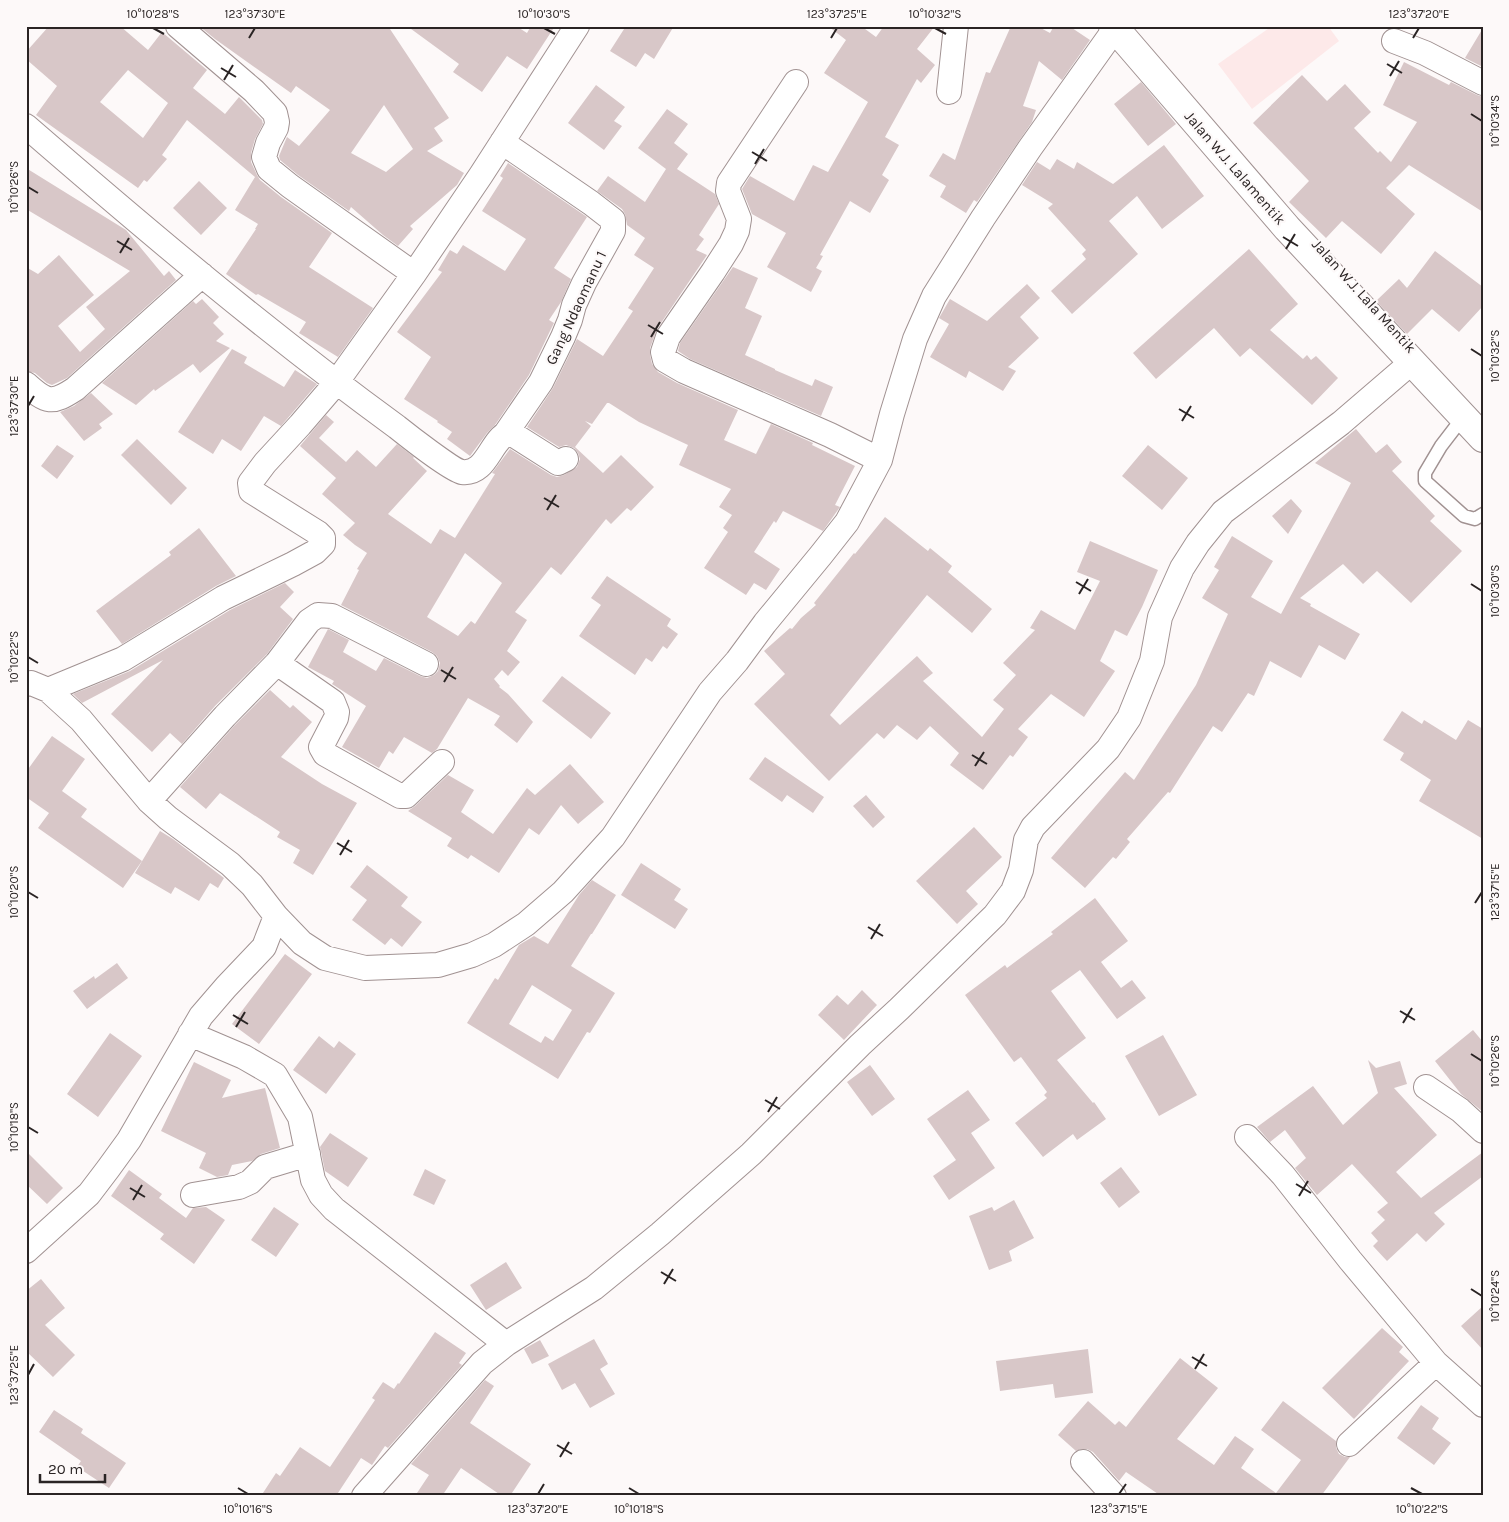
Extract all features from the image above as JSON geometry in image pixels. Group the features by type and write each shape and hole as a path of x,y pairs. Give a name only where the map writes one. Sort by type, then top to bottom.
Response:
{"main road":[{"name":"Jalan W.J. Lalamentik","path":"1120,27 1287,228 1412,362 1472,417 1483,438"},
{"name":"Jalan W.J. Lala Mentik","path":"1120,27 1472,417"}],"street":[{"path":"178,26 254,92 275,113 276,128 264,158 269,169 414,274"},
{"path":"37,687 123,659 223,598 293,564 319,548 323,538 318,533 252,491 250,483 265,463 336,383 414,274 578,26"},
{"path":"949,92 956,26"},
{"path":"37,687 81,720 149,801 168,818 230,864 252,885 276,916 302,944 325,958 365,968 438,965 494,946 526,924 563,892 613,838 710,692 737,661 765,623 847,522 880,460 915,339 934,296 1030,148 1120,27"},
{"path":"1394,41 1425,53 1483,83"},
{"path":"796,82 729,182 728,191 739,220 737,231 713,272 668,337 663,352 665,360 684,370 830,435 880,460"},
{"path":"26,126 260,323 336,383 461,472 472,471 480,466 506,433 512,433 558,463 566,459"},
{"name":"Gang Ndaomanu 1","path":"502,142 591,203 613,220 614,226 584,283 563,337 544,377 506,433"},
{"path":"26,384 37,394 50,400 62,398 76,389 202,275"},
{"path":"364,1496 482,1363 506,1344 594,1288 660,1234 751,1154 860,1045 996,915 1016,884 1021,870 1026,840 1033,826 1108,748 1129,718 1152,661 1160,616 1182,568 1198,543 1223,512 1341,423 1412,362"},
{"path":"149,801 225,716 277,663 309,621 318,615 332,616 426,664"},
{"path":"277,663 333,702 338,712 321,747 325,754 400,796 406,796 442,762"},
{"path":"26,1251 89,1194 108,1169 129,1140 201,1016 226,986 264,947 276,916"},
{"path":"190,1034 244,1057 275,1075 300,1117 313,1180 321,1195 334,1210 506,1344"},
{"path":"1426,1087 1460,1110 1483,1131"},
{"path":"1247,1137 1283,1175 1436,1364 1483,1405"},
{"path":"193,1195 240,1187 250,1182 265,1167 308,1154"},
{"path":"1349,1444 1436,1364"},
{"path":"1083,1462 1114,1496"}],"lane":[{"path":"1472,417 1437,453 1426,473 1425,481 1464,516 1475,519 1483,514"}],"shaded area":[{"path":"1272,26 1328,26 1339,41 1252,109 1218,64"}],"building":[{"path":"49,26 120,26 148,50 162,32 207,70 193,88 225,114 239,97 262,120 263,124 255,139 251,153 251,162 260,180 332,233 309,267 373,308 338,357 299,333 306,322 258,294 256,295 226,274 258,224 235,210 255,177 187,120 162,155 167,159 147,182 144,180 138,188 36,115 57,86 26,59 26,52","holes":["128,70 168,103 143,138 100,102"]},
{"path":"199,26 388,26 449,118 434,128 443,141 427,151 464,173 457,185 410,226 413,229 398,246 351,207 349,211 280,160 279,156 287,137 299,146 330,110 296,86 291,93","holes":["384,105 413,149 386,172 351,153"]},
{"path":"407,26 516,26 527,33 531,26 555,26 527,69 507,56 482,92 453,72 459,64"},
{"path":"626,26 674,26 654,59 645,53 636,67 610,51"},
{"path":"828,26 861,26 876,37 884,26 935,26 917,49 935,65 921,83 917,79 885,137 899,145 882,175 889,180 870,213 850,201 820,255 823,256 816,268 822,271 811,292 767,267 786,233 752,214 742,189 750,176 794,201 813,165 828,172 868,102 824,73 846,40"},
{"path":"1011,26 1037,26 1050,33 1054,26 1069,26 1090,40 1062,80 1039,61 1023,106 1036,110 1032,122 977,202 974,200 966,213 940,197 946,186 929,176 943,153 955,160 986,72 990,73"},
{"path":"1483,28 1483,67 1465,58"},
{"path":"1404,62 1449,85 1451,82 1483,97 1483,212 1409,165 1386,188 1415,214 1381,254 1342,221 1326,238 1289,202 1309,181 1253,123 1302,75 1327,101 1345,84 1371,112 1354,128 1378,153 1380,151 1391,162 1417,122 1383,105"},
{"path":"1141,82 1176,124 1148,146 1114,104"},
{"path":"596,85 625,107 614,121 622,126 604,150 568,123"},
{"path":"667,109 688,124 674,143 688,154 677,169 715,194 719,204 699,235 704,239 696,250 707,255 657,329 650,348 652,364 658,372 677,383 738,410 724,440 756,454 771,424 813,443 812,445 855,466 835,505 840,507 823,531 783,511 776,523 774,521 754,552 780,569 766,590 754,583 746,595 704,568 728,532 723,528 732,515 719,507 731,489 679,465 688,445 639,422 607,403 592,424 585,421 591,426 575,447 603,473 621,455 654,487 631,511 627,508 611,524 606,519 561,575 551,567 515,612 527,620 507,651 520,662 508,676 502,670 494,679 499,687 508,694 533,722 517,743 494,725 500,716 468,698 437,749 432,753 404,737 393,754 389,751 379,768 342,747 366,706 332,684 334,681 308,667 328,629 349,640 343,652 376,671 384,658 427,678 438,671 440,663 437,656 432,652 341,605 359,570 357,569 367,553 343,535 355,523 322,494 336,478 300,446 326,415 334,422 319,438 346,462 357,450 376,467 397,444 414,457 427,471 388,514 431,544 440,529 455,538 495,474 492,473 510,449 557,477 577,467 580,459 574,448 566,445 559,447 527,427 553,388 577,339 603,356 633,311 628,308 654,268 634,255 645,238 627,225 622,209 597,191 608,176 645,202 666,169 638,148","holes":["465,553 502,583 475,624 471,621 458,636 427,617"]},
{"path":"1164,145 1204,196 1162,229 1137,196 1109,221 1138,254 1072,314 1051,291 1086,259 1082,254 1086,250 1048,208 1053,204 1022,185 1037,162 1050,170 1057,159 1074,169 1077,162 1113,184"},
{"path":"508,163 587,217 554,268 571,279 561,302 549,320 554,323 529,375 495,425 470,456 447,439 452,432 404,399 431,357 397,332 442,272 438,270 450,250 457,254 463,245 505,271 526,239 482,211 503,178 500,176"},
{"path":"26,168 126,230 164,276 169,271 176,280 67,378 52,385 35,373 26,371 26,267 38,274 59,255 94,295 58,326 80,352 105,329 86,307 130,271 26,209"},
{"path":"199,181 227,208 201,235 173,208"},
{"path":"1249,249 1298,304 1270,330 1303,359 1307,355 1311,360 1316,356 1338,378 1312,405 1250,348 1240,357 1214,328 1156,379 1133,353"},
{"path":"1435,251 1483,287 1483,306 1459,332 1432,309 1407,334 1376,301 1399,279 1407,288"},
{"path":"733,267 758,278 745,308 762,316 745,355 812,386 815,379 833,387 821,416 690,359 678,351 680,343"},
{"path":"1027,284 1040,298 1020,317 1039,338 1008,367 1016,371 1003,391 969,371 966,378 930,357 949,324 939,318 950,299 987,321"},
{"path":"202,299 219,317 213,323 224,334 216,341 230,348 200,373 193,364 155,391 154,389 136,405 102,383 193,301 196,304"},
{"path":"232,349 247,357 244,363 284,387 295,370 317,384 281,426 264,416 241,451 222,439 213,454 178,432"},
{"path":"91,393 113,414 99,424 102,428 84,441 60,412 74,406"},
{"path":"1356,429 1376,453 1387,444 1402,462 1392,471 1435,516 1430,521 1462,551 1411,603 1377,571 1363,584 1343,564 1300,598 1311,604 1310,606 1360,634 1345,660 1319,645 1301,678 1270,661 1254,696 1248,693 1222,732 1213,726 1170,793 1168,792 1127,839 1130,842 1116,859 1113,857 1085,888 1051,858 1125,772 1134,780 1196,685 1228,614 1202,598 1219,570 1214,567 1232,536 1273,561 1251,597 1281,614 1351,483 1315,463"},
{"path":"137,439 187,488 171,505 121,455"},
{"path":"57,445 74,456 57,479 41,466"},
{"path":"1148,445 1188,478 1162,510 1122,476"},
{"path":"1291,499 1302,511 1288,534 1272,516"},
{"path":"885,517 928,551 930,548 952,566 948,572 992,609 972,633 927,595 830,715 840,725 917,656 933,673 923,681 982,737 1004,709 993,700 1016,675 1003,663 1035,630 1030,628 1041,610 1075,630 1100,581 1077,572 1090,541 1158,570 1127,636 1115,630 1100,661 1115,671 1084,717 1051,694 1018,729 1028,737 1013,757 1010,755 983,790 950,765 959,753 930,726 917,740 897,725 884,739 877,733 829,781 754,704 785,674 764,651 790,628 792,629 816,605 814,603"},
{"path":"199,528 236,576 216,586 122,644 96,611 171,555 169,552"},
{"path":"607,576 671,619 667,626 678,634 667,649 663,646 652,662 646,658 635,675 579,636 601,605 591,598"},
{"path":"285,583 294,592 280,607 293,619 267,654 215,706 182,744 170,733 152,752 111,714 163,660 82,703 73,694 130,671 230,610"},
{"path":"562,676 611,713 591,739 542,701"},
{"path":"270,690 290,708 293,705 312,722 281,757 322,784 357,803 313,875 293,863 300,850 277,837 280,832 220,793 206,809 180,787 235,725"},
{"path":"1402,711 1422,724 1424,720 1456,740 1468,720 1483,729 1483,839 1419,801 1431,780 1400,760 1404,753 1383,740"},
{"path":"52,736 85,759 62,791 87,809 81,817 142,861 123,888 38,828 49,813 26,797 26,772"},
{"path":"765,757 824,797 813,813 787,795 782,802 749,779"},
{"path":"570,764 604,802 578,824 561,805 539,835 529,828 499,873 471,855 468,859 447,846 452,838 408,811 448,775 474,790 461,812 493,834 527,788 535,795"},
{"path":"866,795 885,817 873,828 853,806"},
{"path":"974,827 1002,857 966,891 978,904 957,924 916,881"},
{"path":"160,831 224,878 218,888 210,883 199,901 175,887 171,894 135,873"},
{"path":"641,863 681,889 674,900 688,909 675,929 621,895"},
{"path":"367,865 408,897 401,906 422,922 402,947 391,938 385,945 352,920 367,900 350,887"},
{"path":"592,880 616,895 571,966 615,993 590,1033 587,1032 558,1079 467,1023 495,978 498,980 519,945 534,936 548,944 579,895","holes":["532,985 572,1010 553,1041 545,1036 541,1043 509,1024"]},
{"path":"1095,898 1128,941 1101,962 1121,988 1132,980 1146,998 1117,1019 1080,970 1051,991 1086,1038 1057,1060 1094,1102 1106,1119 1077,1140 1073,1134 1043,1157 1015,1123 1047,1098 1044,1095 1047,1092 1021,1057 1014,1062 965,995 1005,965 1007,968 1053,934 1051,932"},
{"path":"285,954 312,974 259,1044 232,1024"},
{"path":"117,963 128,978 87,1009 73,991 94,976 95,979"},
{"path":"862,990 877,1005 844,1040 818,1015 837,995 848,1005"},
{"path":"1473,1030 1483,1042 1483,1112 1461,1094 1435,1061"},
{"path":"110,1033 142,1056 98,1117 67,1094"},
{"path":"1163,1035 1197,1095 1159,1116 1125,1056"},
{"path":"319,1036 334,1048 339,1041 356,1054 326,1094 293,1070"},
{"path":"1368,1060 1376,1068 1400,1061 1407,1084 1394,1088 1437,1135 1396,1172 1421,1198 1483,1152 1483,1176 1434,1213 1445,1224 1426,1242 1417,1233 1387,1261 1373,1246 1378,1241 1371,1233 1385,1220 1377,1212 1388,1203 1352,1164 1317,1195 1295,1168 1306,1158 1285,1130 1270,1142 1257,1127 1313,1086 1343,1125 1378,1093"},
{"path":"194,1062 231,1080 222,1098 265,1088 280,1148 261,1154 252,1161 232,1165 228,1175 217,1177 199,1168 206,1153 161,1131"},
{"path":"870,1065 895,1099 872,1116 847,1082"},
{"path":"968,1090 990,1120 971,1133 995,1168 949,1200 933,1176 956,1160 927,1119"},
{"path":"330,1133 368,1158 348,1187 325,1171 320,1147"},
{"path":"26,1151 63,1188 47,1204 26,1184"},
{"path":"1121,1167 1140,1192 1119,1208 1100,1183"},
{"path":"425,1169 446,1180 434,1205 413,1195"},
{"path":"129,1170 162,1194 159,1198 186,1218 193,1208 206,1207 225,1220 194,1264 160,1239 164,1234 111,1196"},
{"path":"1014,1200 1034,1238 1009,1251 1012,1261 989,1270 969,1216 992,1207 994,1211"},
{"path":"274,1207 299,1224 276,1257 251,1240"},
{"path":"506,1262 522,1288 486,1310 470,1285"},
{"path":"41,1279 65,1308 45,1325 75,1355 53,1377 26,1351 26,1291"},
{"path":"1483,1306 1483,1350 1461,1326"},
{"path":"1382,1328 1403,1347 1399,1352 1409,1361 1354,1419 1322,1388"},
{"path":"435,1332 466,1353 459,1363 462,1365 388,1448 385,1446 372,1465 361,1458 336,1496 261,1496 276,1473 280,1476 300,1447 330,1467 375,1400 372,1398 383,1382 394,1389"},
{"path":"594,1339 608,1364 600,1369 615,1394 590,1408 575,1383 562,1390 548,1364"},
{"path":"540,1340 549,1356 532,1364 524,1349"},
{"path":"1088,1349 1093,1393 1055,1398 1053,1384 1000,1391 996,1361"},
{"path":"1180,1358 1218,1388 1177,1439 1214,1465 1235,1436 1254,1449 1241,1468 1276,1493 1301,1460 1261,1430 1283,1401 1336,1441 1336,1448 1339,1454 1350,1457 1321,1496 1161,1496 1126,1472 1119,1481 1093,1452 1087,1449 1076,1451 1058,1435 1088,1401 1115,1425 1119,1421 1126,1427"},
{"path":"485,1380 494,1386 470,1423 531,1464 510,1496 502,1496 461,1468 442,1496 415,1496 429,1475 411,1464"},
{"path":"1421,1405 1439,1418 1432,1429 1451,1443 1434,1465 1397,1438"},
{"path":"54,1410 83,1429 81,1433 126,1463 109,1488 77,1467 81,1461 39,1432"}]}
